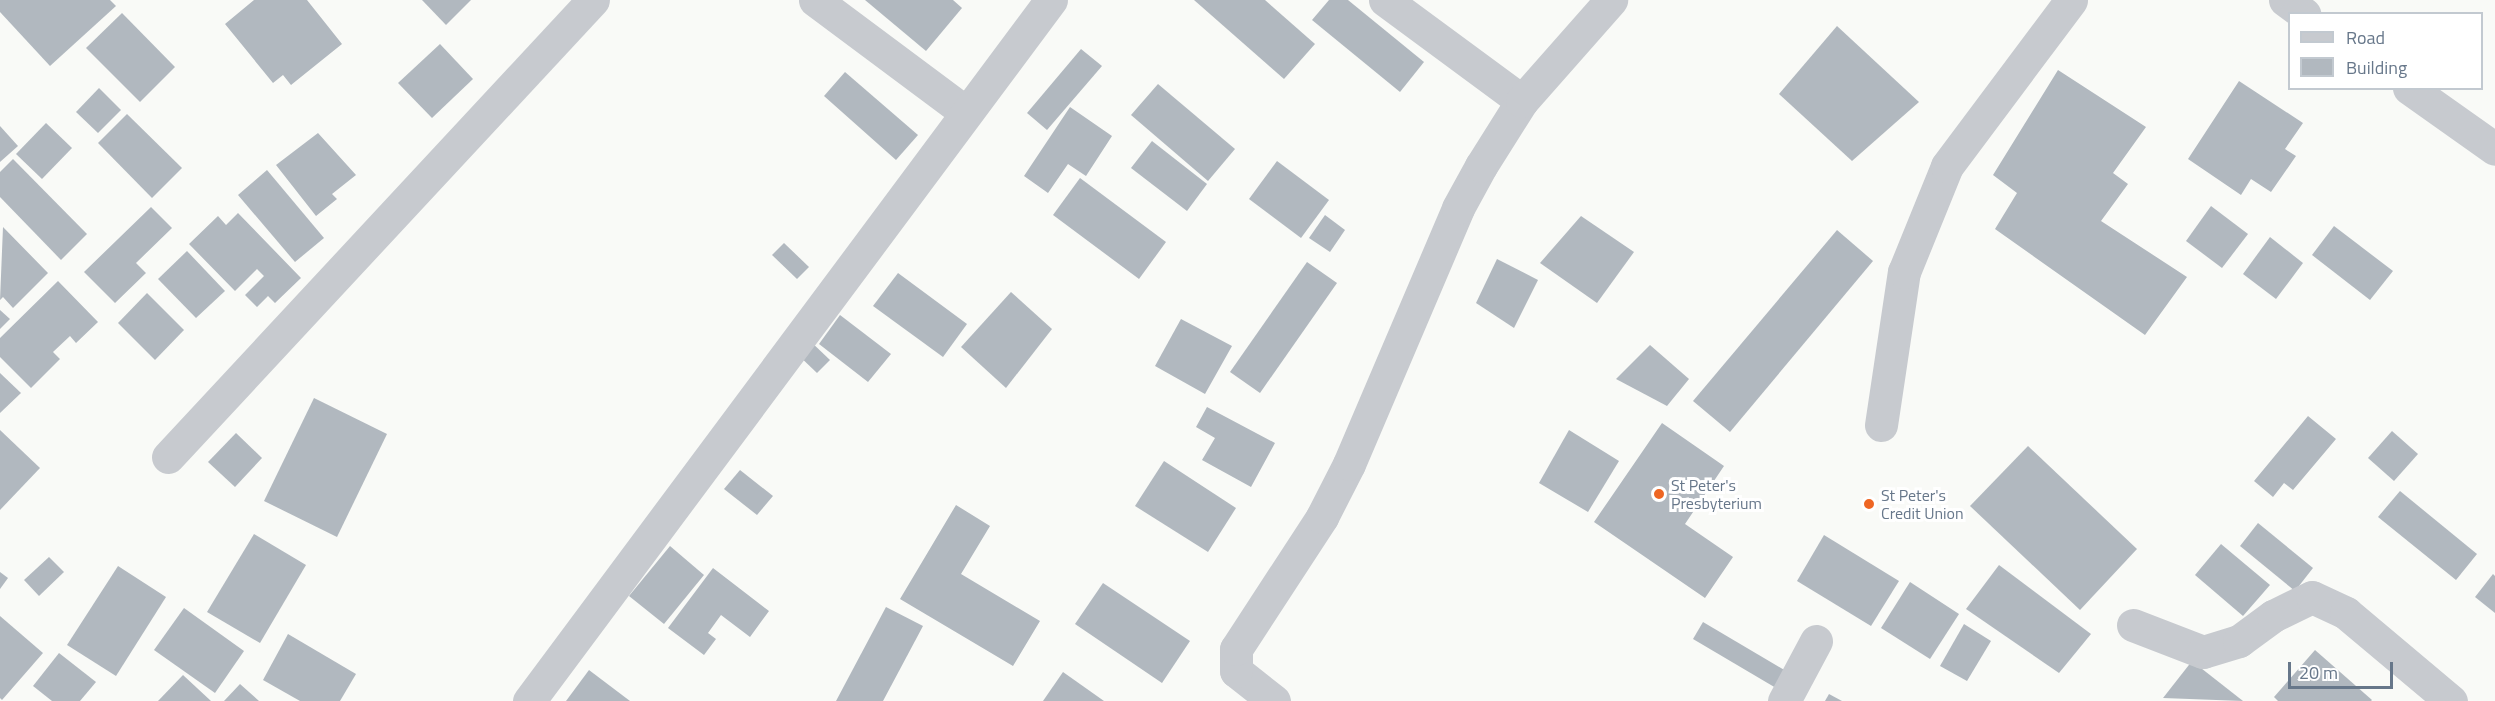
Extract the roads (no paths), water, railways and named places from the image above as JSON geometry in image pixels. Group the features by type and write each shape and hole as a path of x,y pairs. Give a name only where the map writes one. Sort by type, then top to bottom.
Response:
{"street":[{"path":"168,457 593,0"},
{"path":"815,0 964,112"},
{"path":"528,701 964,112 1052,0"},
{"path":"1385,0 1522,101"},
{"path":"1274,701 1236,671 1236,649 1322,517 1349,464 1458,208 1522,101 1611,0"},
{"path":"1881,425 1904,272 1947,166 2071,0"},
{"path":"2285,0 2301,12"},
{"path":"2412,90 2495,150"},
{"path":"2133,626 2203,652 2239,641 2273,616 2312,597 2346,613 2451,701"},
{"path":"1784,701 1816,641"}],"place":[{"name":"St Peter's Presbyterium","path":"1659,494"},
{"name":"St Peter's Credit Union","path":"1869,504"}]}
